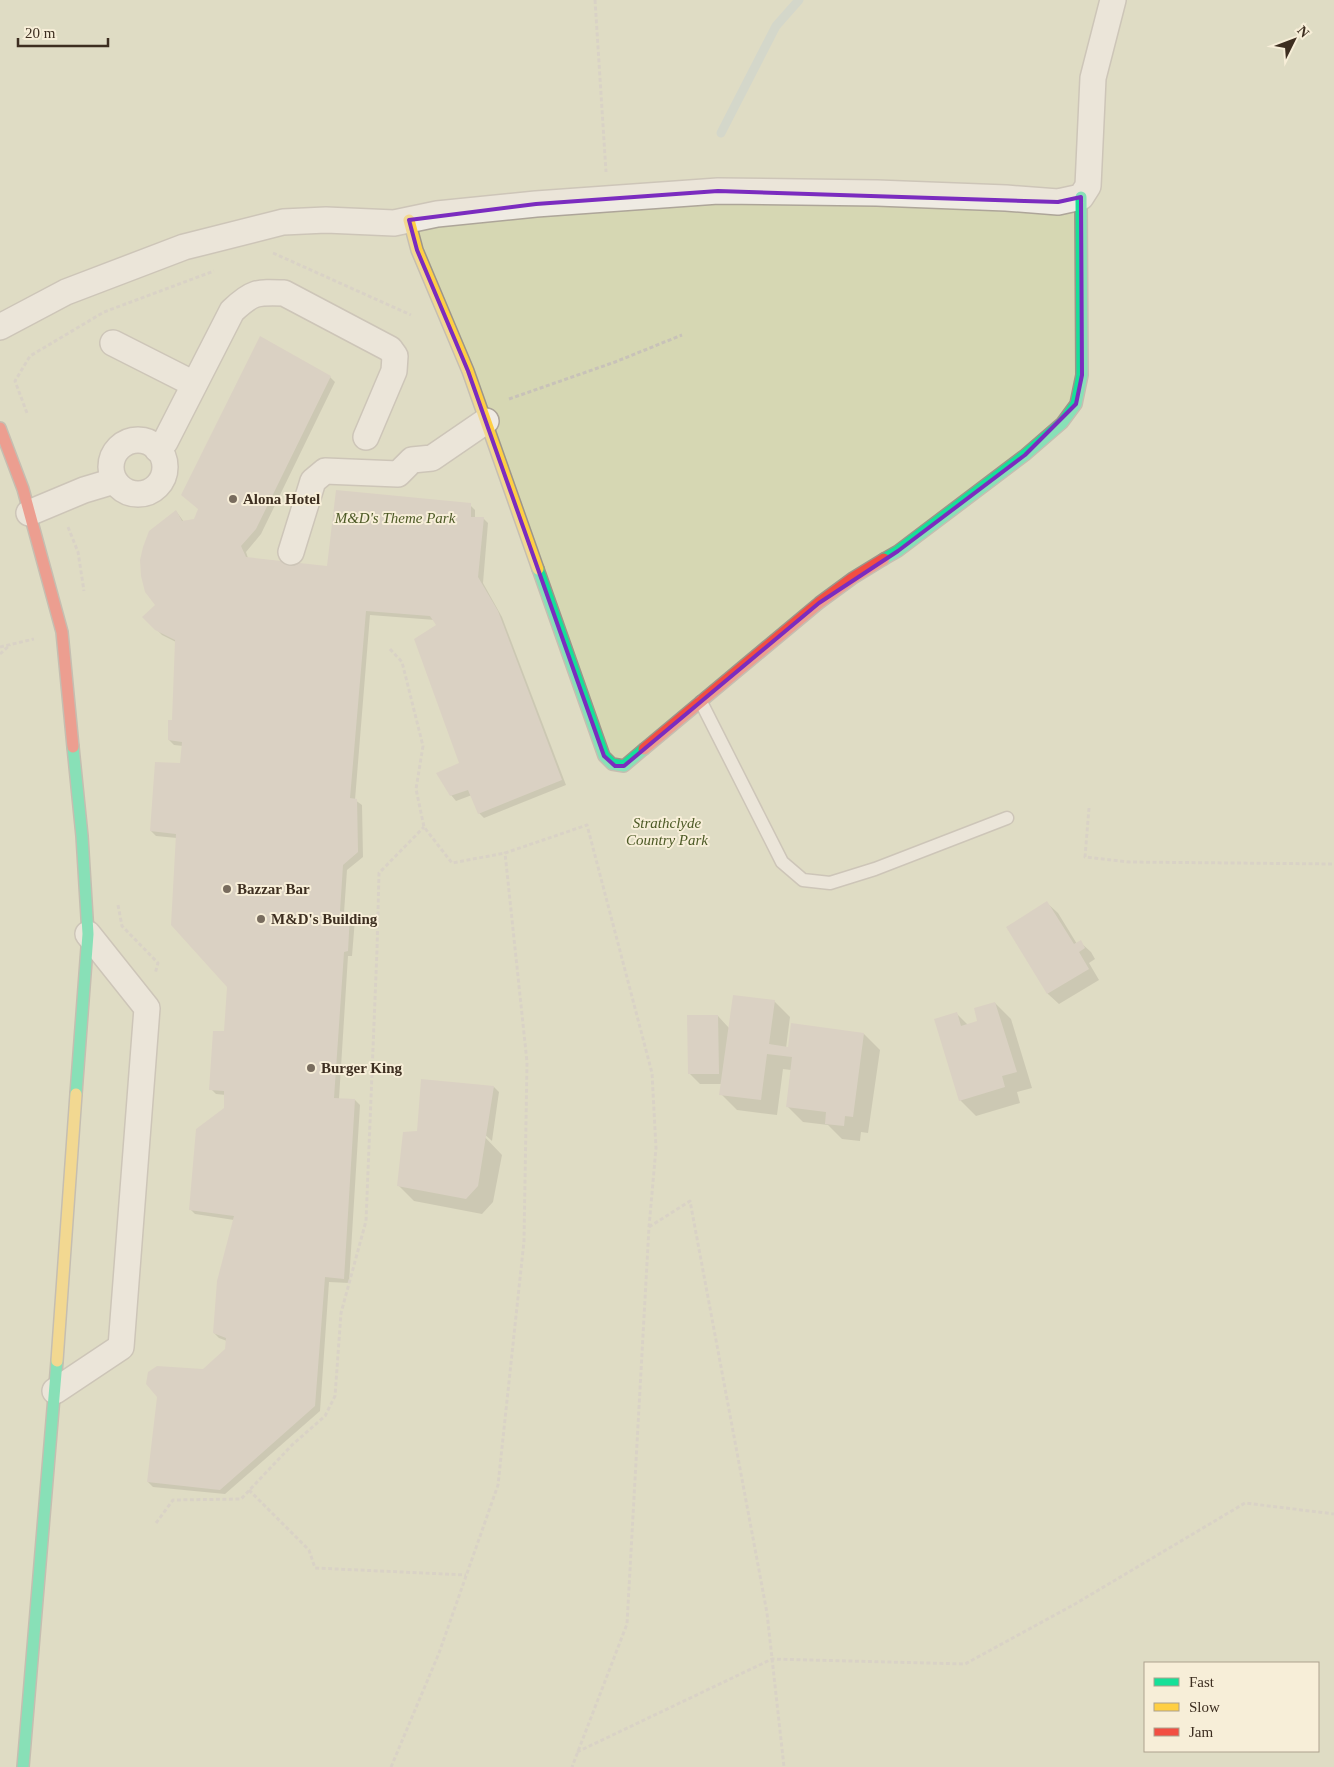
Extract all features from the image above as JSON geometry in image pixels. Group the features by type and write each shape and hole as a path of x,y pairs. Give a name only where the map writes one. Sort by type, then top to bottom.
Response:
{"street":[{"path":"409,220 417,250 484,415 604,756 608,762 615,766 624,766 819,603 853,578 898,551 1025,455 1062,423 1076,404 1082,375 1081,197 1088,186 1093,78 1113,0"},
{"path":"0,327 66,292 184,247 282,222 326,220 394,223 437,214 718,191 886,194 1006,198 1058,202 1081,197"},
{"path":"157,449 165,442 232,311 248,296 265,292 284,293 390,349 395,356 394,371 366,437"},
{"path":"113,343 194,384"},
{"path":"291,552 313,481 325,471 398,474 412,460 432,458 484,415"},
{"path":"0,428 23,489 62,632 82,836 88,934 56,1391 23,1767"},
{"path":"134,440 150,443 157,449 165,464 165,472 161,482 155,489 137,495 128,493 120,488 114,481 111,464 113,455 118,448 134,440"},
{"path":"29,513 114,481"},
{"path":"56,1391 121,1347 147,1008 88,934"}],"lane":[{"path":"701,702 782,862 803,880 830,883 875,869 1007,818"}],"path":[{"path":"595,0 608,199"},
{"path":"268,251 416,317"},
{"path":"29,418 15,381 30,356 104,312 222,268"},
{"path":"484,415 566,380 682,335"},
{"path":"59,501 78,552 85,600"},
{"path":"0,654 10,645"},
{"path":"390,648 402,662 423,746 416,789 424,827 452,863 505,853 587,825 652,1073 656,1148 649,1227 626,1624 572,1767"},
{"path":"1089,808 1085,858 1130,862 1334,864"},
{"path":"156,1523 174,1500 241,1498 292,1445 325,1416 335,1396 341,1312 366,1221 379,874 424,827"},
{"path":"391,1767 439,1653 498,1485 524,1241 527,1062 505,853"},
{"path":"117,904 122,926 158,963 147,1008"},
{"path":"649,1227 690,1202 767,1613 784,1767"},
{"path":"249,1490 309,1550 315,1568 466,1575"},
{"path":"577,1752 772,1660 965,1664 1074,1604 1245,1503 1334,1514"}],"highlighted area":[{"path":"718,191 1058,202 1081,197 1082,375 1076,404 1025,455 898,551 819,603 624,766 615,766 604,756 468,371 417,250 409,220 536,204"}],"green space":[{"name":"Strathclyde Country Park","path":"0,0 1334,0 1334,1767 0,1767"}],"building":[{"name":"M&D's Building","path":"260,336 331,376 256,529 241,546 246,557 327,566 336,490 471,503 471,517 484,517 478,577 498,611 562,780 478,814 468,790 450,796 436,773 459,763 414,639 436,625 430,616 366,611 350,798 357,799 358,852 343,865 340,911 350,913 348,951 344,952 334,1098 355,1099 344,1279 325,1277 315,1406 220,1490 147,1482 157,1397 146,1384 148,1372 157,1366 203,1369 225,1349 226,1338 213,1333 217,1281 234,1216 189,1210 196,1129 224,1108 224,1091 209,1090 213,1031 224,1031 227,987 171,925 176,834 150,831 155,762 180,763 182,742 168,740 168,720 172,720 175,640 155,630 142,617 155,605 145,592 140,560 149,531 176,510 182,521 194,519 198,509 181,495"},
{"path":"1047,901 1074,944 1081,940 1085,948 1079,952 1089,969 1047,994 1006,927"},
{"path":"733,995 775,1000 769,1044 788,1047 791,1023 864,1033 853,1117 845,1116 844,1126 825,1124 826,1112 786,1107 792,1057 767,1054 761,1100 719,1095"},
{"path":"995,1002 1017,1072 1002,1076 1005,1087 959,1101 934,1019 957,1012 961,1026 977,1021 974,1008"},
{"path":"687,1015 718,1015 719,1074 688,1074"},
{"path":"421,1079 494,1086 478,1186 466,1199 397,1186 403,1132 417,1131"}],"waterway":[{"path":"721,133 776,26 799,0"}],"traffic: fast":[{"path":"884,559 898,551 1025,455 1062,423 1076,404 1082,375 1081,197"},
{"path":"538,569 604,756 612,764 624,766 644,749"},
{"path":"73,747 82,836 88,934 76,1094"},
{"path":"23,1767 57,1361"}],"traffic: slow":[{"path":"409,220 417,250 468,371 538,569"},
{"path":"57,1361 76,1094"}],"traffic: jam":[{"path":"0,428 23,489 62,632 73,747"},
{"path":"644,749 819,603 853,578 884,559"}],"place":[{"name":"Alona Hotel","path":"233,499"},
{"name":"Bazzar Bar","path":"227,889"},
{"name":"M&D's Building","path":"261,919"},
{"name":"Burger King","path":"311,1068"}],"park label":[{"name":"M&D's Theme Park","path":"395,518"}]}
